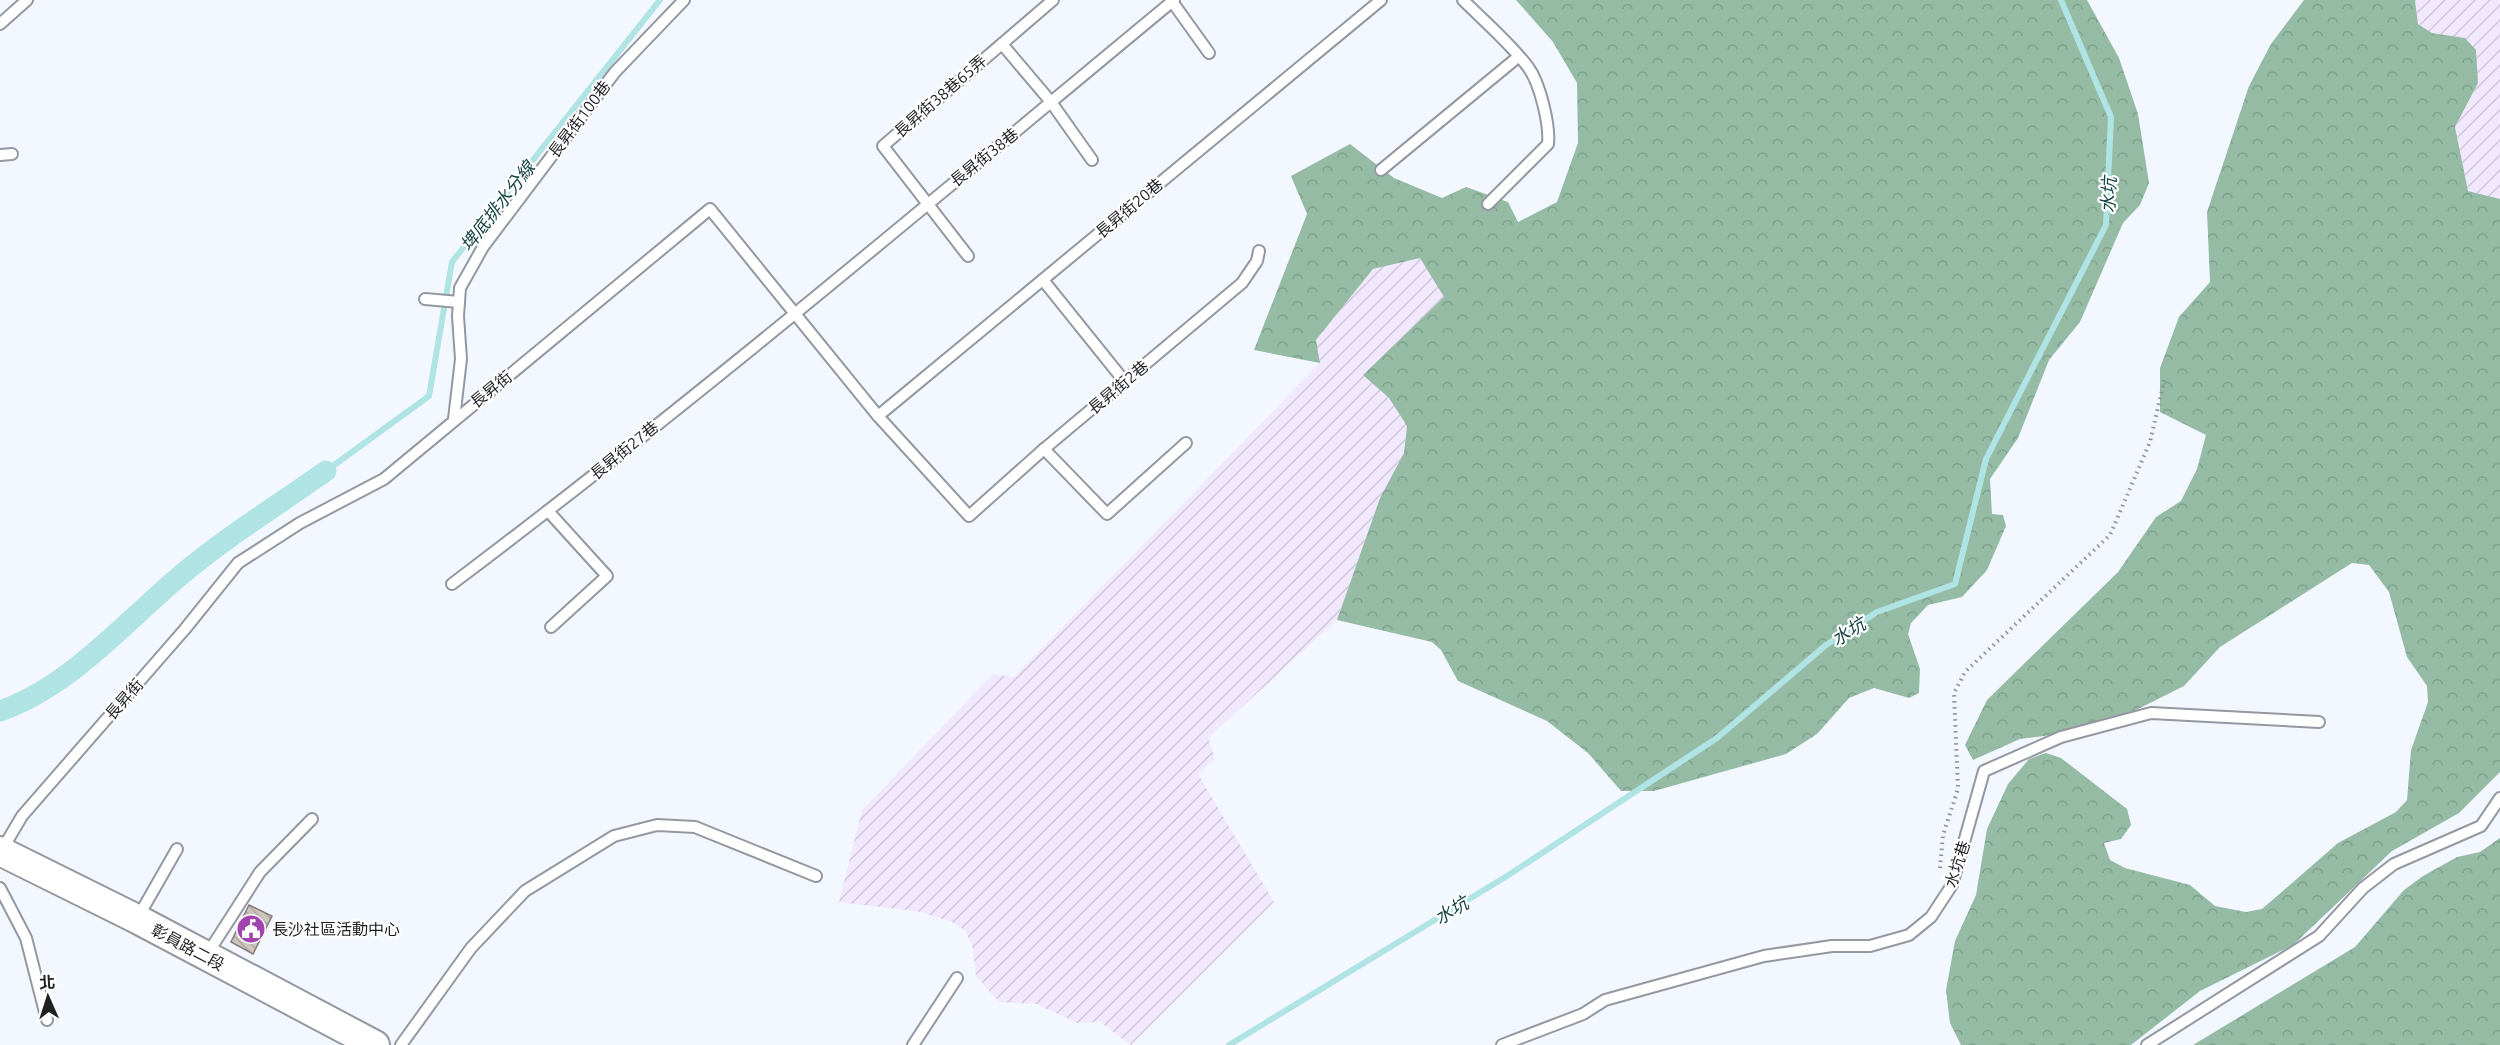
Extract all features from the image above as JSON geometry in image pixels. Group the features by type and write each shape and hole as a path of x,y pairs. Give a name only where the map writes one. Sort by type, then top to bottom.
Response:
{"main road":[{"name":"彰員路二段","path":"0,852 137,919 375,1045"}],"lane":[{"path":"0,24 27,0"},
{"name":"長昇街100巷","path":"454,420 461,359 460,288 483,247 615,72 684,0"},
{"name":"長昇街38巷65弄","path":"928,202 883,146 1053,0"},
{"path":"1173,0 1209,53"},
{"name":"長昇街38巷","path":"794,313 1173,0"},
{"name":"長昇街20巷","path":"878,416 1381,0"},
{"path":"1463,0 1529,68 1544,106 1549,133 1548,144 1488,204"},
{"path":"1002,44 1051,102 1092,160"},
{"path":"1381,170 1518,57"},
{"path":"0,155 12,154"},
{"path":"928,202 968,256"},
{"name":"長昇街","path":"0,852 21,816 185,629 238,563 300,523 384,479 710,209 878,416 969,516"},
{"name":"長昇街2巷","path":"969,516 1044,449 1242,283 1257,261 1259,251"},
{"path":"1043,279 1125,382"},
{"path":"425,299 459,302"},
{"name":"長昇街27巷","path":"452,584 548,511 794,313"},
{"path":"1044,449 1107,514 1186,443"},
{"path":"548,511 607,576 551,627"},
{"name":"水坑巷","path":"1502,1045 1583,1014 1605,1000 1764,956 1832,946 1870,946 1909,935 1931,917 1953,885 1984,771 2061,737 2151,713 2319,722"},
{"path":"2147,1045 2319,936 2363,888 2394,864 2481,826 2500,798"},
{"path":"205,957 260,872 312,819"},
{"path":"401,1045 471,948 525,891 614,836 657,825 695,827 816,876"},
{"path":"137,919 177,849"},
{"path":"0,888 26,938 47,1020"},
{"path":"913,1045 957,978"}],"path":[{"path":"1953,885 1939,867 1943,835 1958,789 1954,693 1965,672 2110,535 2150,442 2165,377"}],"shaded area":[{"path":"2415,0 2500,0 2500,199 2468,191 2455,127 2478,83 2465,38 2432,33 2418,23"},
{"path":"1420,257 1444,297 1364,375 1389,398 1407,426 1404,453 1380,498 1337,620 1208,738 1215,759 1198,774 1274,902 1131,1045 1100,1022 1077,1023 1036,1004 999,1002 976,976 972,945 965,930 952,922 921,912 839,902 862,810 993,674 1014,677 1320,363 1316,340 1373,269"}],"green space":[{"path":"1516,0 2087,0 2119,58 2138,114 2149,183 2140,205 2123,223 2080,322 2049,360 2018,438 1990,479 1992,514 2003,515 2006,526 1987,570 1962,597 1928,605 1911,623 1908,634 1920,669 1919,693 1909,698 1874,688 1849,698 1817,734 1786,754 1654,791 1621,791 1588,753 1547,721 1458,681 1441,650 1432,642 1337,620 1380,498 1404,453 1407,426 1389,398 1363,375 1444,297 1420,258 1373,269 1316,340 1320,363 1254,350 1307,214 1291,176 1350,144 1394,178 1442,198 1466,187 1508,202 1518,222 1557,202 1578,143 1577,83 1553,42"},
{"path":"2304,0 2415,0 2418,24 2432,33 2465,38 2476,50 2478,83 2455,127 2468,191 2500,199 2500,772 2459,813 2392,851 2293,945 2200,991 2131,1045 1961,1045 1950,1023 1946,990 1955,941 1976,895 1987,829 2008,784 2029,759 2046,753 2061,758 2127,809 2131,825 2121,839 2104,843 2110,860 2125,868 2190,885 2215,906 2246,912 2262,909 2338,843 2396,812 2407,800 2411,750 2428,702 2427,686 2407,657 2389,592 2369,565 2352,563 2220,647 2184,686 2122,717 2090,730 2020,739 1973,760 1965,745 1987,700 2118,572 2156,517 2181,501 2197,469 2206,435 2160,412 2160,368 2179,317 2210,282 2207,212 2249,86 2271,44"},
{"path":"2500,838 2500,1045 2193,1045 2355,947 2404,890 2423,876 2457,857 2480,852"}],"building":[{"name":"長沙社區活動中心","path":"249,905 272,916 253,954 231,942"}],"waterway":[{"name":"埤底排水分線","path":"326,471 429,396 452,262 660,0"},
{"name":"水坑","path":"1229,1045 1507,876 1717,738 1826,645 1877,612 1955,584 1986,459 2106,225 2111,117 2061,0"},
{"path":"0,711 26,700 74,669 198,561 326,471"}],"place":[{"name":"長沙社區活動中心","path":"251,929"}]}
